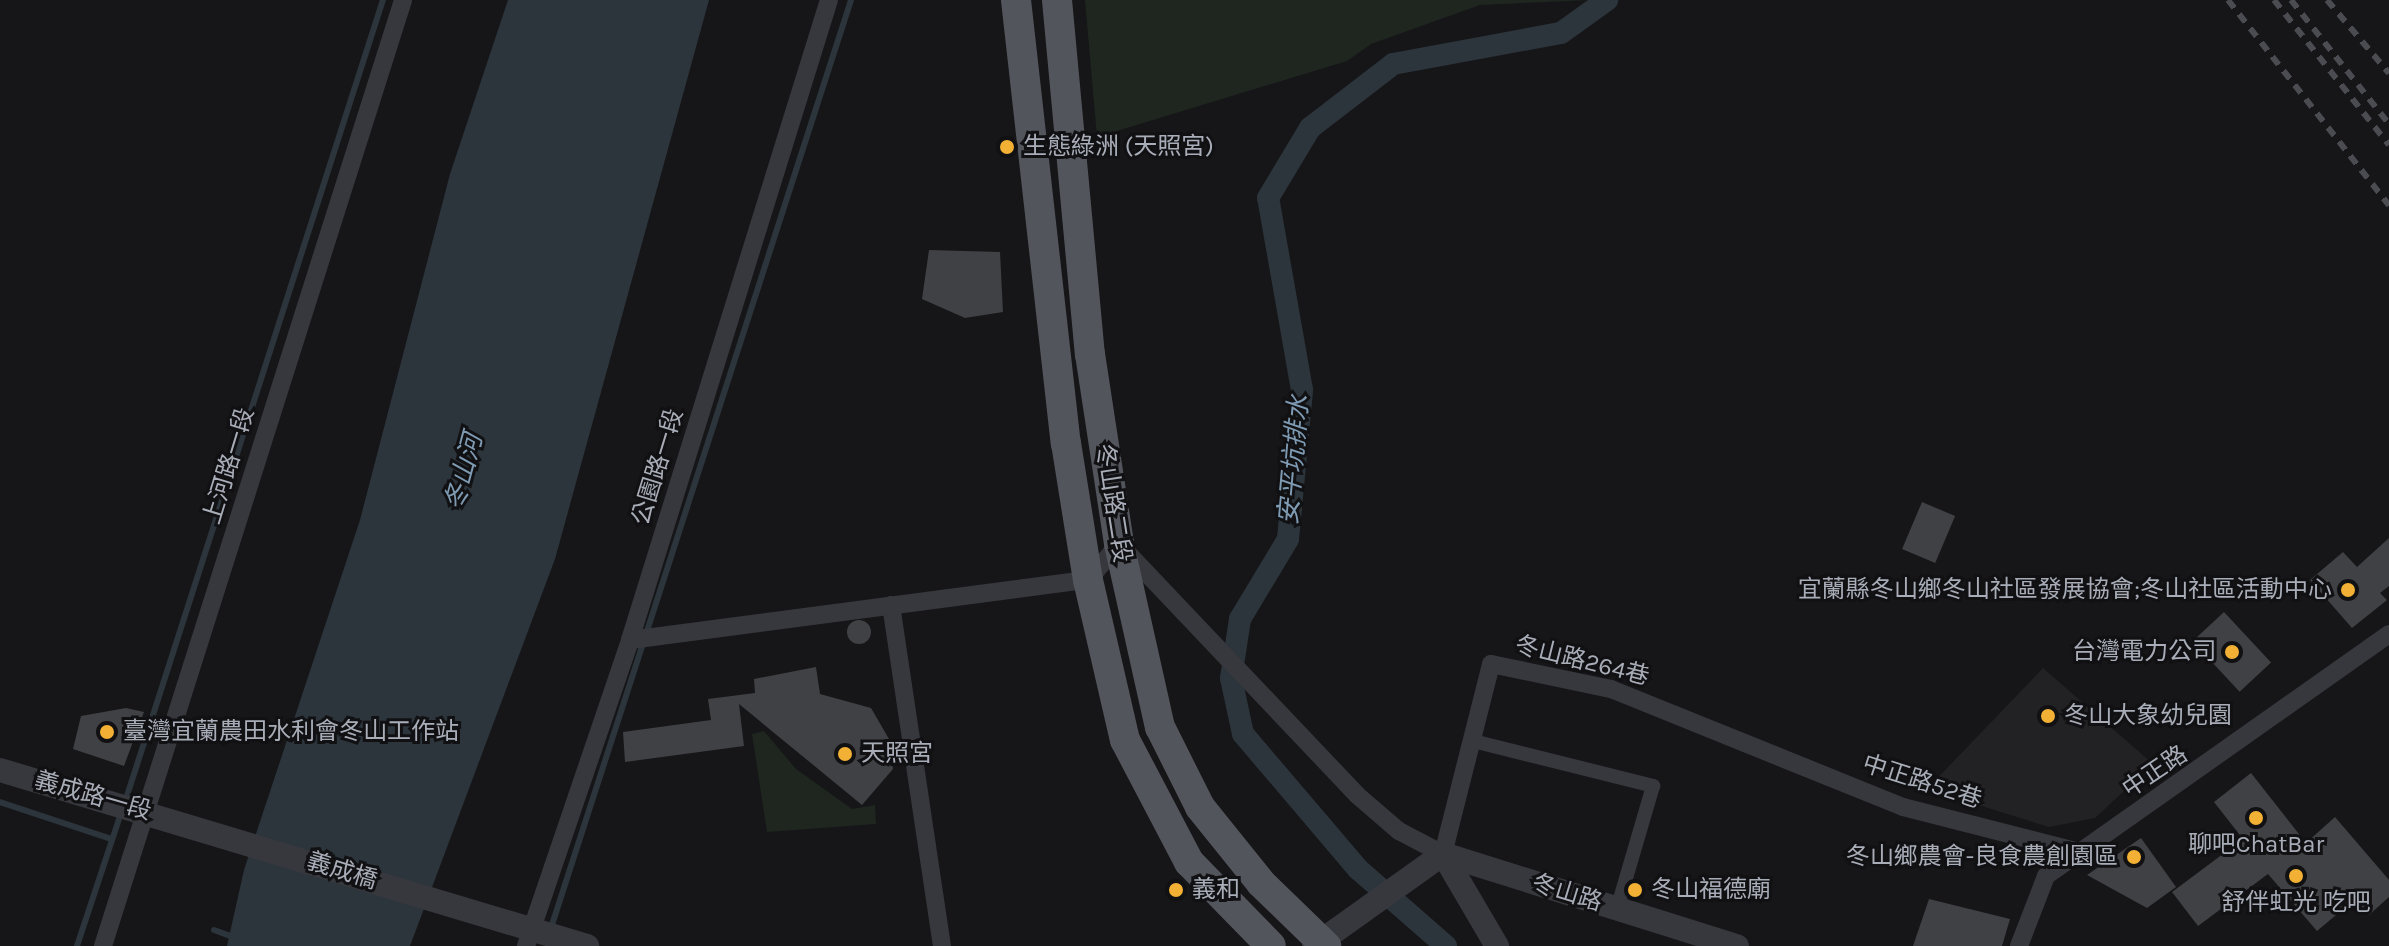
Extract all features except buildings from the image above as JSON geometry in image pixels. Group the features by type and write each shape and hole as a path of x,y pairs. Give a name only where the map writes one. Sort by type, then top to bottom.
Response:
{"main road":[{"name":"冬山路二段","path":"1016,0 1052,327 1088,580 1125,740 1155,806 1189,862 1271,946"},
{"name":"冬山路二段","path":"1057,0 1077,244 1119,544 1160,727 1200,807 1261,883 1321,945"}],"street":[{"name":"上河路一段","path":"103,946 149,812 403,0"},
{"name":"公園路一段","path":"530,937 630,640 829,0"},
{"path":"630,640 1088,580 1119,544"},
{"name":"冬山路","path":"1119,544 1266,695 1357,795 1399,831 1443,854 1737,946"},
{"path":"891,605 942,946"},
{"name":"中正路","path":"2019,946 2046,876 2389,634"},
{"name":"冬山路264巷","path":"1443,854 1491,664 1611,689 1755,745"},
{"path":"1473,741 1653,786 1617,909"},
{"name":"中正路52巷","path":"1755,745 1903,807 2080,852"},
{"name":"義成路一段","path":"0,770 186,824"},
{"name":"義成橋","path":"186,824 498,918 530,937"},
{"path":"1321,945 1349,921 1443,854 1497,946"},
{"path":"530,937 587,946"}],"shaded area":[{"path":"1085,0 1589,0 1480,5 1371,44 1347,61 1097,137"},
{"name":"冬山大象幼兒園","path":"2043,668 2153,764 2095,818 2049,827 1927,789"},
{"path":"764,731 796,769 852,809 875,805 876,824 767,832 752,734"}],"water":[{"name":"冬山河","path":"508,0 709,0 555,559 410,946 227,946 244,870 360,520 450,174"}],"waterway":[{"path":"125,802 383,0"},
{"path":"550,931 851,0"},
{"name":"安平坑排水","path":"1446,946 1358,869 1243,734 1231,678 1240,619 1288,539 1302,390 1268,198 1310,128 1393,64 1561,33 1607,0"},
{"path":"0,802 111,839"},
{"path":"77,946 121,813"},
{"path":"214,930 236,938"}],"railway":[{"path":"2228,0 2389,205"},
{"path":"2274,0 2389,145"},
{"path":"2291,0 2389,124"},
{"path":"2327,0 2389,73"}],"place":[{"name":"生態綠洲 (天照宮)","path":"1007,147"},
{"name":"宜蘭縣冬山鄉冬山社區發展協會;冬山社區活動中心","path":"2348,590"},
{"name":"台灣電力公司","path":"2232,652"},
{"name":"冬山大象幼兒園","path":"2048,716"},
{"name":"臺灣宜蘭農田水利會冬山工作站","path":"107,732"},
{"name":"天照宮","path":"845,754"},
{"name":"聊吧ChatBar","path":"2256,818"},
{"name":"冬山鄉農會-良食農創園區","path":"2134,857"},
{"name":"舒伴虹光 吃吧","path":"2296,876"},
{"name":"義和","path":"1176,890"},
{"name":"冬山福德廟","path":"1635,890"}]}
